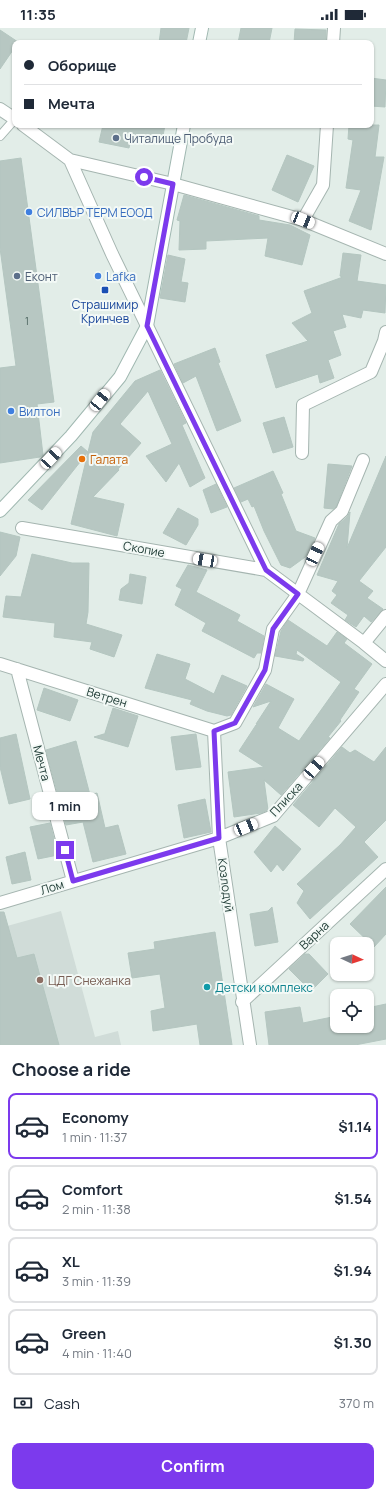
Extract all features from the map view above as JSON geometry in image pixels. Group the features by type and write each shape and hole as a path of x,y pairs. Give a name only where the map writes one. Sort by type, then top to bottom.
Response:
{"street":[{"path":"200,40 202,28"},
{"path":"333,40 334,28"},
{"path":"0,109 12,117"},
{"path":"27,128 70,160 173,184 303,220 386,254"},
{"path":"0,512 72,436 120,377 147,326 183,128"},
{"path":"303,220 323,185 327,128"},
{"path":"70,160 112,254 266,570 386,661"},
{"path":"302,453 303,405 371,372 384,341 386,332"},
{"path":"214,731 235,723 265,670 273,629 298,594 331,521 342,511 363,460"},
{"name":"Скопие","path":"22,528 266,570"},
{"path":"364,643 386,616"},
{"name":"Ветрен","path":"0,664 214,731"},
{"name":"Мечта","path":"17,669 73,881"},
{"name":"Плиска","path":"219,838 273,816 386,684"},
{"name":"Козлодуй","path":"214,731 219,838 242,1002 250,1045"},
{"name":"Лом","path":"0,903 219,838"},
{"name":"Варна","path":"242,1002 386,868"}],"lane":[{"path":"0,136 12,122"}],"shaded area":[{"name":"ЦДГ Снежанка","path":"61,911 95,1037 118,1031 121,1045 0,1045 0,928"}],"building":[{"path":"161,28 189,28 187,40 159,40"},
{"path":"241,28 272,28 270,40 239,40"},
{"path":"295,29 326,30 326,40 294,40"},
{"path":"0,30 15,40 12,40 12,51 0,69"},
{"path":"374,78 386,80 385,107 374,106"},
{"path":"374,125 379,125 375,157 384,157 371,230 349,221 361,190 346,188 353,140 348,139 349,128 374,128"},
{"name":"Читалище Пробуда","path":"102,128 164,128 162,141 132,135 129,148 99,142"},
{"path":"287,155 314,166 298,202 272,190"},
{"path":"21,158 54,402 37,404 43,455 40,457 0,463 0,368 16,366 0,248 0,161"},
{"path":"184,195 259,216 259,220 290,225 310,235 302,265 265,256 268,238 206,241 206,249 179,250 180,221 177,220"},
{"path":"343,253 361,255 357,281 386,285 385,313 363,310 361,318 342,314 346,327 333,331 341,355 328,360 334,378 320,383 318,374 276,388 266,355 308,341 292,323 312,313 304,291 343,277 340,276"},
{"path":"168,255 185,259 181,282 188,283 185,302 160,298"},
{"path":"215,348 220,362 218,363 241,421 217,431 196,376 183,383 174,364"},
{"path":"160,370 186,423 182,425 205,478 190,487 179,463 166,482 146,456 172,444 148,391 120,424 141,443 118,469 119,470 93,497 124,504 117,536 71,524 93,432 135,381"},
{"path":"284,417 293,447 273,453 263,423"},
{"path":"81,446 88,452 42,510 28,500"},
{"path":"386,456 386,547 359,581 373,591 367,598 383,609 371,622 364,616 356,627 345,620 348,615 331,603 337,595 332,591 338,581 317,575 339,524 350,512 347,548"},
{"path":"328,464 352,466 336,507 333,509 324,508"},
{"path":"273,471 283,493 281,494 296,531 315,538 308,555 290,568 281,565 264,531 254,506 252,507 248,499 241,502 234,488"},
{"path":"216,484 227,507 211,513 203,490"},
{"path":"178,508 198,519 198,525 186,545 163,533"},
{"path":"0,532 20,537 16,556 0,576"},
{"path":"32,554 72,563 89,563 88,612 86,624 122,635 114,657 90,649 92,642 54,637 55,623 3,617 6,596 21,597"},
{"path":"188,565 207,570 196,592 240,615 237,621 264,636 261,653 257,653 254,658 202,631 206,623 175,605 182,589 176,586"},
{"path":"130,574 146,577 142,604 119,600 121,589 129,583"},
{"path":"288,620 327,646 337,632 347,639 344,643 372,664 354,689 359,692 340,720 341,721 328,737 330,738 281,795 264,780 268,810 261,813 234,817 228,772 264,767 239,751 258,724 256,724 271,701 253,707 266,684 294,699 278,728 299,741 341,682 297,650 296,654 304,659 303,661 275,656 281,631"},
{"path":"157,654 190,664 185,679 214,694 222,675 247,686 231,715 227,716 207,711 190,704 192,700 145,688"},
{"path":"44,688 78,700 70,721 37,710"},
{"path":"113,708 138,716 128,747 94,737 107,733 105,733"},
{"path":"16,734 30,799 9,804 0,767 0,738"},
{"path":"196,734 201,767 176,770 171,737"},
{"path":"76,741 90,795 97,793 105,828 118,825 126,854 93,862 83,822 66,825 46,750"},
{"path":"342,747 350,753 355,750 374,762 386,747 386,820 364,842 378,857 310,919 297,903 304,891 297,884 340,845 356,827 335,808 319,827 293,805"},
{"path":"205,799 211,832 184,838 178,805"},
{"path":"50,823 58,855 38,859 30,827"},
{"path":"275,826 301,849 283,871 277,864 271,872 254,852"},
{"path":"25,852 31,880 12,884 6,857"},
{"path":"386,887 386,934 374,947 374,937 364,937 350,924"},
{"path":"272,907 278,942 255,946 250,914 268,911"},
{"path":"0,912 4,912 17,958 34,954 59,1045 0,1045"},
{"name":"Детски комплекс","path":"215,932 232,1045 200,1045 197,1024 153,1031 151,1011 165,1008 160,974 132,978 128,953 155,949 154,942"},
{"path":"305,954 309,954 328,974 311,991 289,969"},
{"path":"386,1004 386,1039 355,1045 269,1045 265,1012 300,1007 303,1023 330,1017 330,1033 374,1033 374,1007"}],"place":[{"name":"Читалище Пробуда","path":"116,138"},
{"name":"СИЛВЪР ТЕРМ ЕООД","path":"29,212"},
{"name":"Еконт","path":"17,276"},
{"name":"Lafka","path":"98,276"},
{"name":"Страшимир Кринчев","path":"105,290"},
{"name":"Вилтон","path":"11,411"},
{"name":"Галата","path":"82,459"},
{"name":"ЦДГ Снежанка","path":"40,980"},
{"name":"Детски комплекс","path":"207,987"}],"route":[{"path":"65,850 73,881 219,838 214,731 235,723 265,670 273,629 298,594 266,570 224,487 147,326 173,184 144,177"}]}
